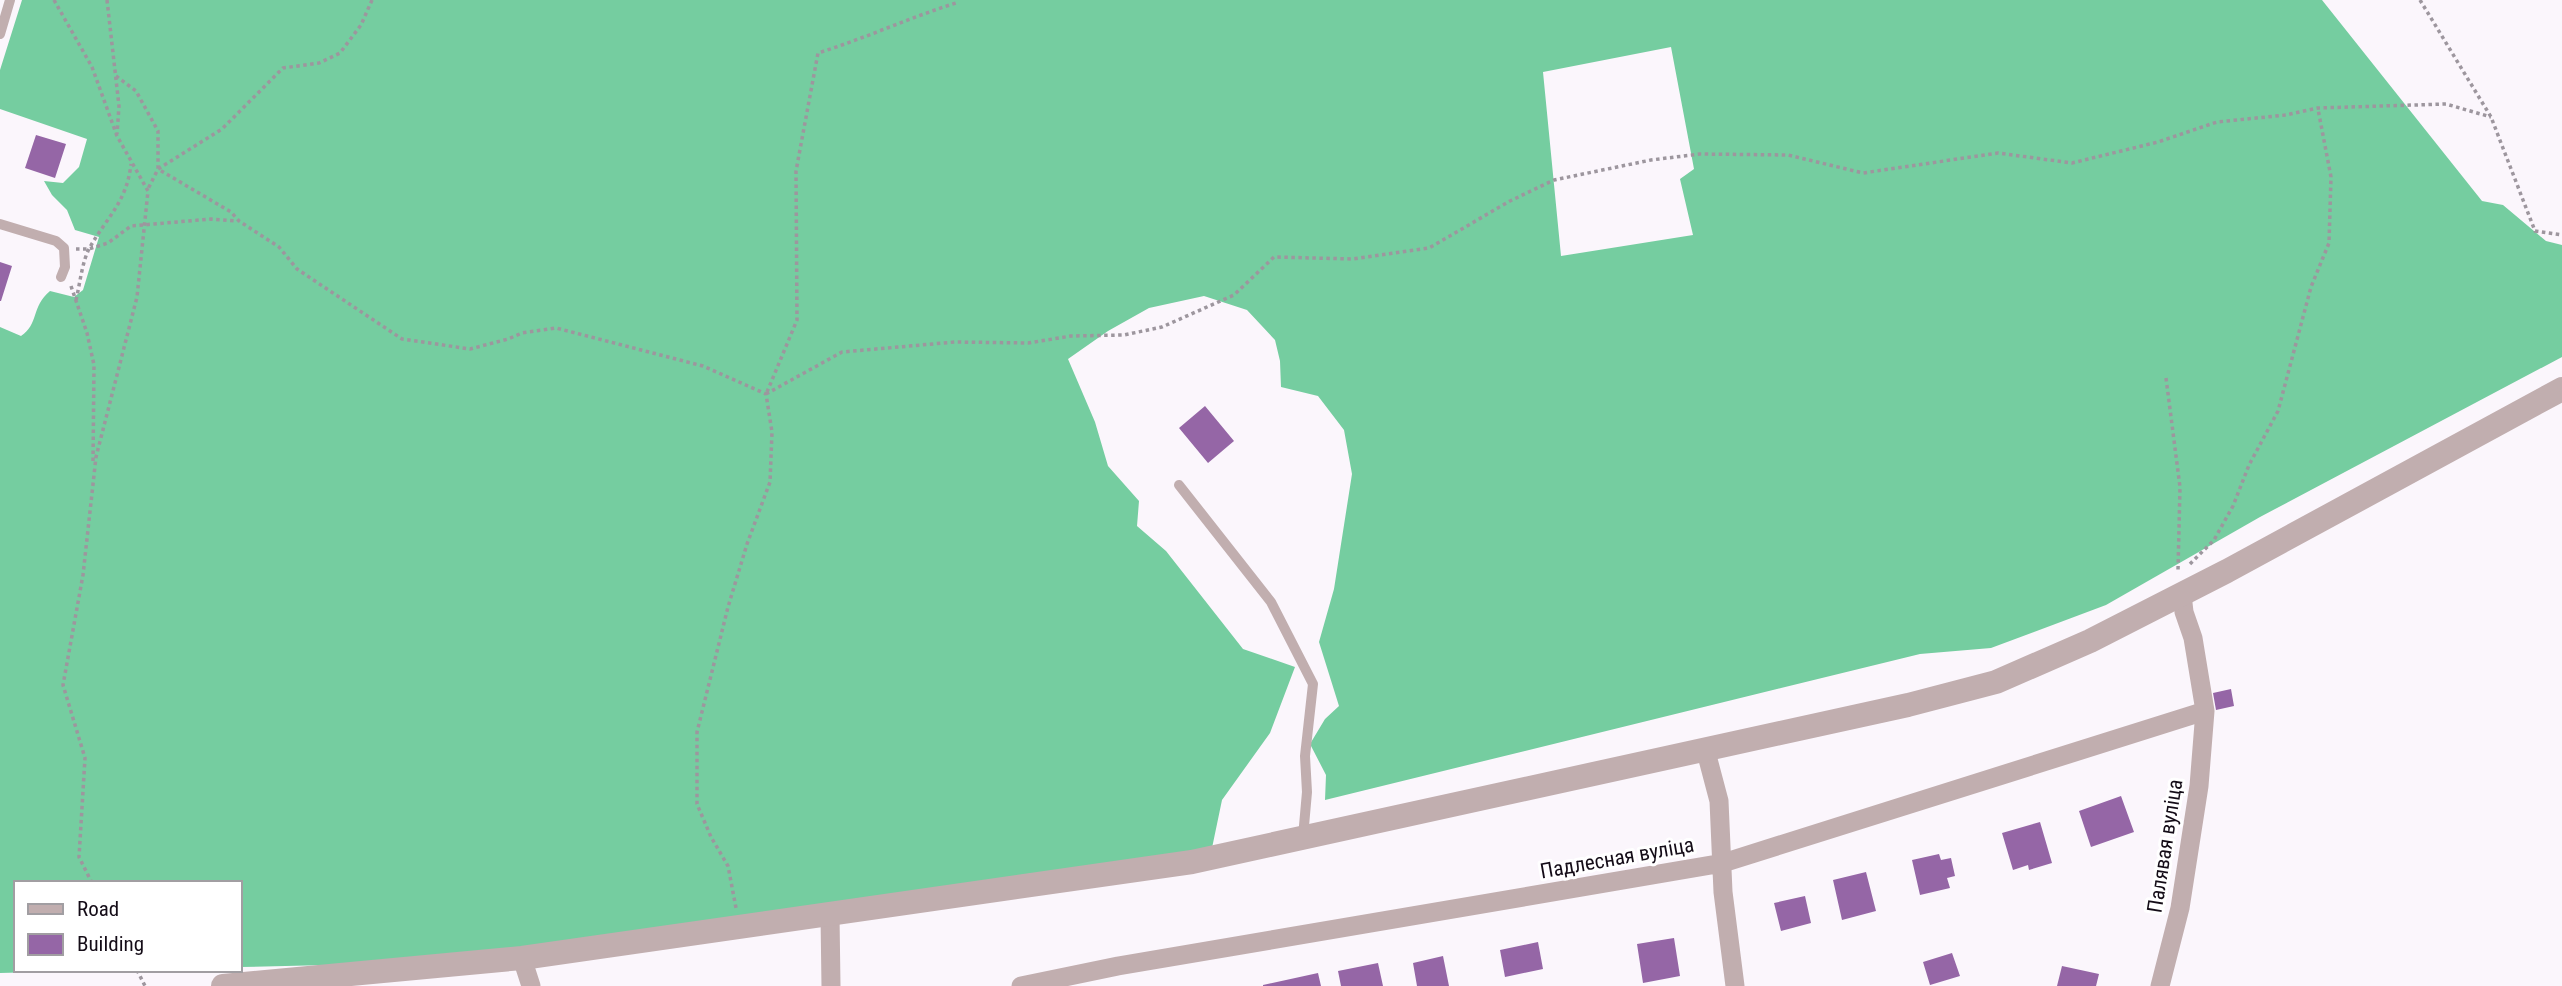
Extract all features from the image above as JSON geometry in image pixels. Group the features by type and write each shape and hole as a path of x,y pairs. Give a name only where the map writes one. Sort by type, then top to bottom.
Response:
{"street":[{"path":"223,986 522,958 1192,862 1908,705 1996,682 2066,652 2182,594 2562,388"},
{"name":"Палявая вуліца","path":"2160,986 2180,908 2199,786 2205,711 2193,638 2184,612 2182,594"},
{"name":"Падлесная вуліца","path":"1021,986 1118,966 1723,863 2205,711"},
{"path":"1705,748 1719,801 1724,905 1735,986"},
{"path":"830,915 831,986"},
{"path":"522,958 531,986"}],"lane":[{"path":"0,34 10,0"},
{"path":"0,224 56,241 64,248 66,259 61,277"},
{"path":"1179,485 1270,602 1313,684 1305,756 1307,792 1303,837"}],"path":[{"path":"54,0 92,66 117,136 148,191"},
{"path":"107,0 119,106 117,136"},
{"path":"158,169 222,129 283,68 319,63 340,52 361,25 372,0"},
{"path":"2420,0 2491,117 2535,230 2562,235"},
{"path":"740,927 728,866 711,837 697,804 697,732 728,607 770,482 772,432 766,394 797,320 796,171 818,54 960,2"},
{"path":"91,881 79,857 85,758 63,685 83,575 96,457 137,297 148,191 158,169 158,131 136,91 116,76"},
{"path":"766,394 842,352 956,342 1028,343 1071,336 1124,335 1162,327 1234,295 1274,257 1353,259 1429,248 1510,201 1554,180 1651,160 1699,154 1788,155 1863,173 1998,153 2072,163 2158,142 2217,122 2286,115 2318,108 2446,104 2491,117"},
{"path":"2166,378 2180,487 2178,576 2214,540 2278,411 2311,287 2329,243 2330,177 2318,108"},
{"path":"75,302 89,249 120,205 129,184 131,162"},
{"path":"158,169 231,212 239,221 279,247 297,269 402,339 470,348 522,333 556,328 703,366 766,394"},
{"path":"82,250 108,243 131,226 211,219 239,221"},
{"path":"66,259 75,302 94,365 94,476"}],"green space":[{"path":"22,0 2322,0 2482,201 2503,205 2546,241 2562,245 2562,357 2260,517 2106,605 1991,648 1920,654 1325,800 1326,775 1310,744 1325,719 1339,706 1319,642 1334,589 1352,474 1344,430 1318,396 1281,387 1280,361 1275,340 1247,310 1204,296 1149,308 1108,331 1068,359 1095,422 1108,466 1139,501 1137,526 1166,551 1243,649 1295,667 1270,733 1222,800 1212,848 411,963 242,967 242,881 14,881 14,972 39,972 0,973 0,327 21,336 27,331 40,303 50,291 74,297 83,290 99,237 75,230 67,210 52,195 44,181 63,183 79,167 87,139 0,109 0,70","holes":["1671,47 1694,169 1680,179 1693,235 1561,256 1543,72"]}],"building":[{"path":"36,135 66,144 55,178 25,168"},
{"path":"0,262 12,266 1,301 0,301"},
{"path":"1205,406 1234,441 1208,463 1179,428"},
{"path":"2231,689 2234,706 2216,710 2213,693"},
{"path":"2121,796 2134,832 2091,847 2079,811"},
{"path":"2040,822 2052,863 2029,870 2028,865 2013,870 2002,833"},
{"path":"1939,854 1941,860 1951,858 1955,876 1947,878 1950,888 1920,895 1912,860"},
{"path":"1866,872 1876,911 1842,920 1833,880"},
{"path":"1805,896 1811,923 1781,931 1774,903"},
{"path":"1674,938 1680,976 1643,983 1637,944"},
{"path":"1538,942 1543,969 1505,977 1500,950"},
{"path":"1952,953 1960,976 1930,985 1923,962"},
{"path":"1443,956 1449,986 1417,986 1413,963"},
{"path":"1378,963 1383,986 1341,986 1338,971"},
{"path":"2062,966 2099,974 2096,986 2057,986"},
{"path":"1318,973 1321,986 1263,986 1263,985"}]}
